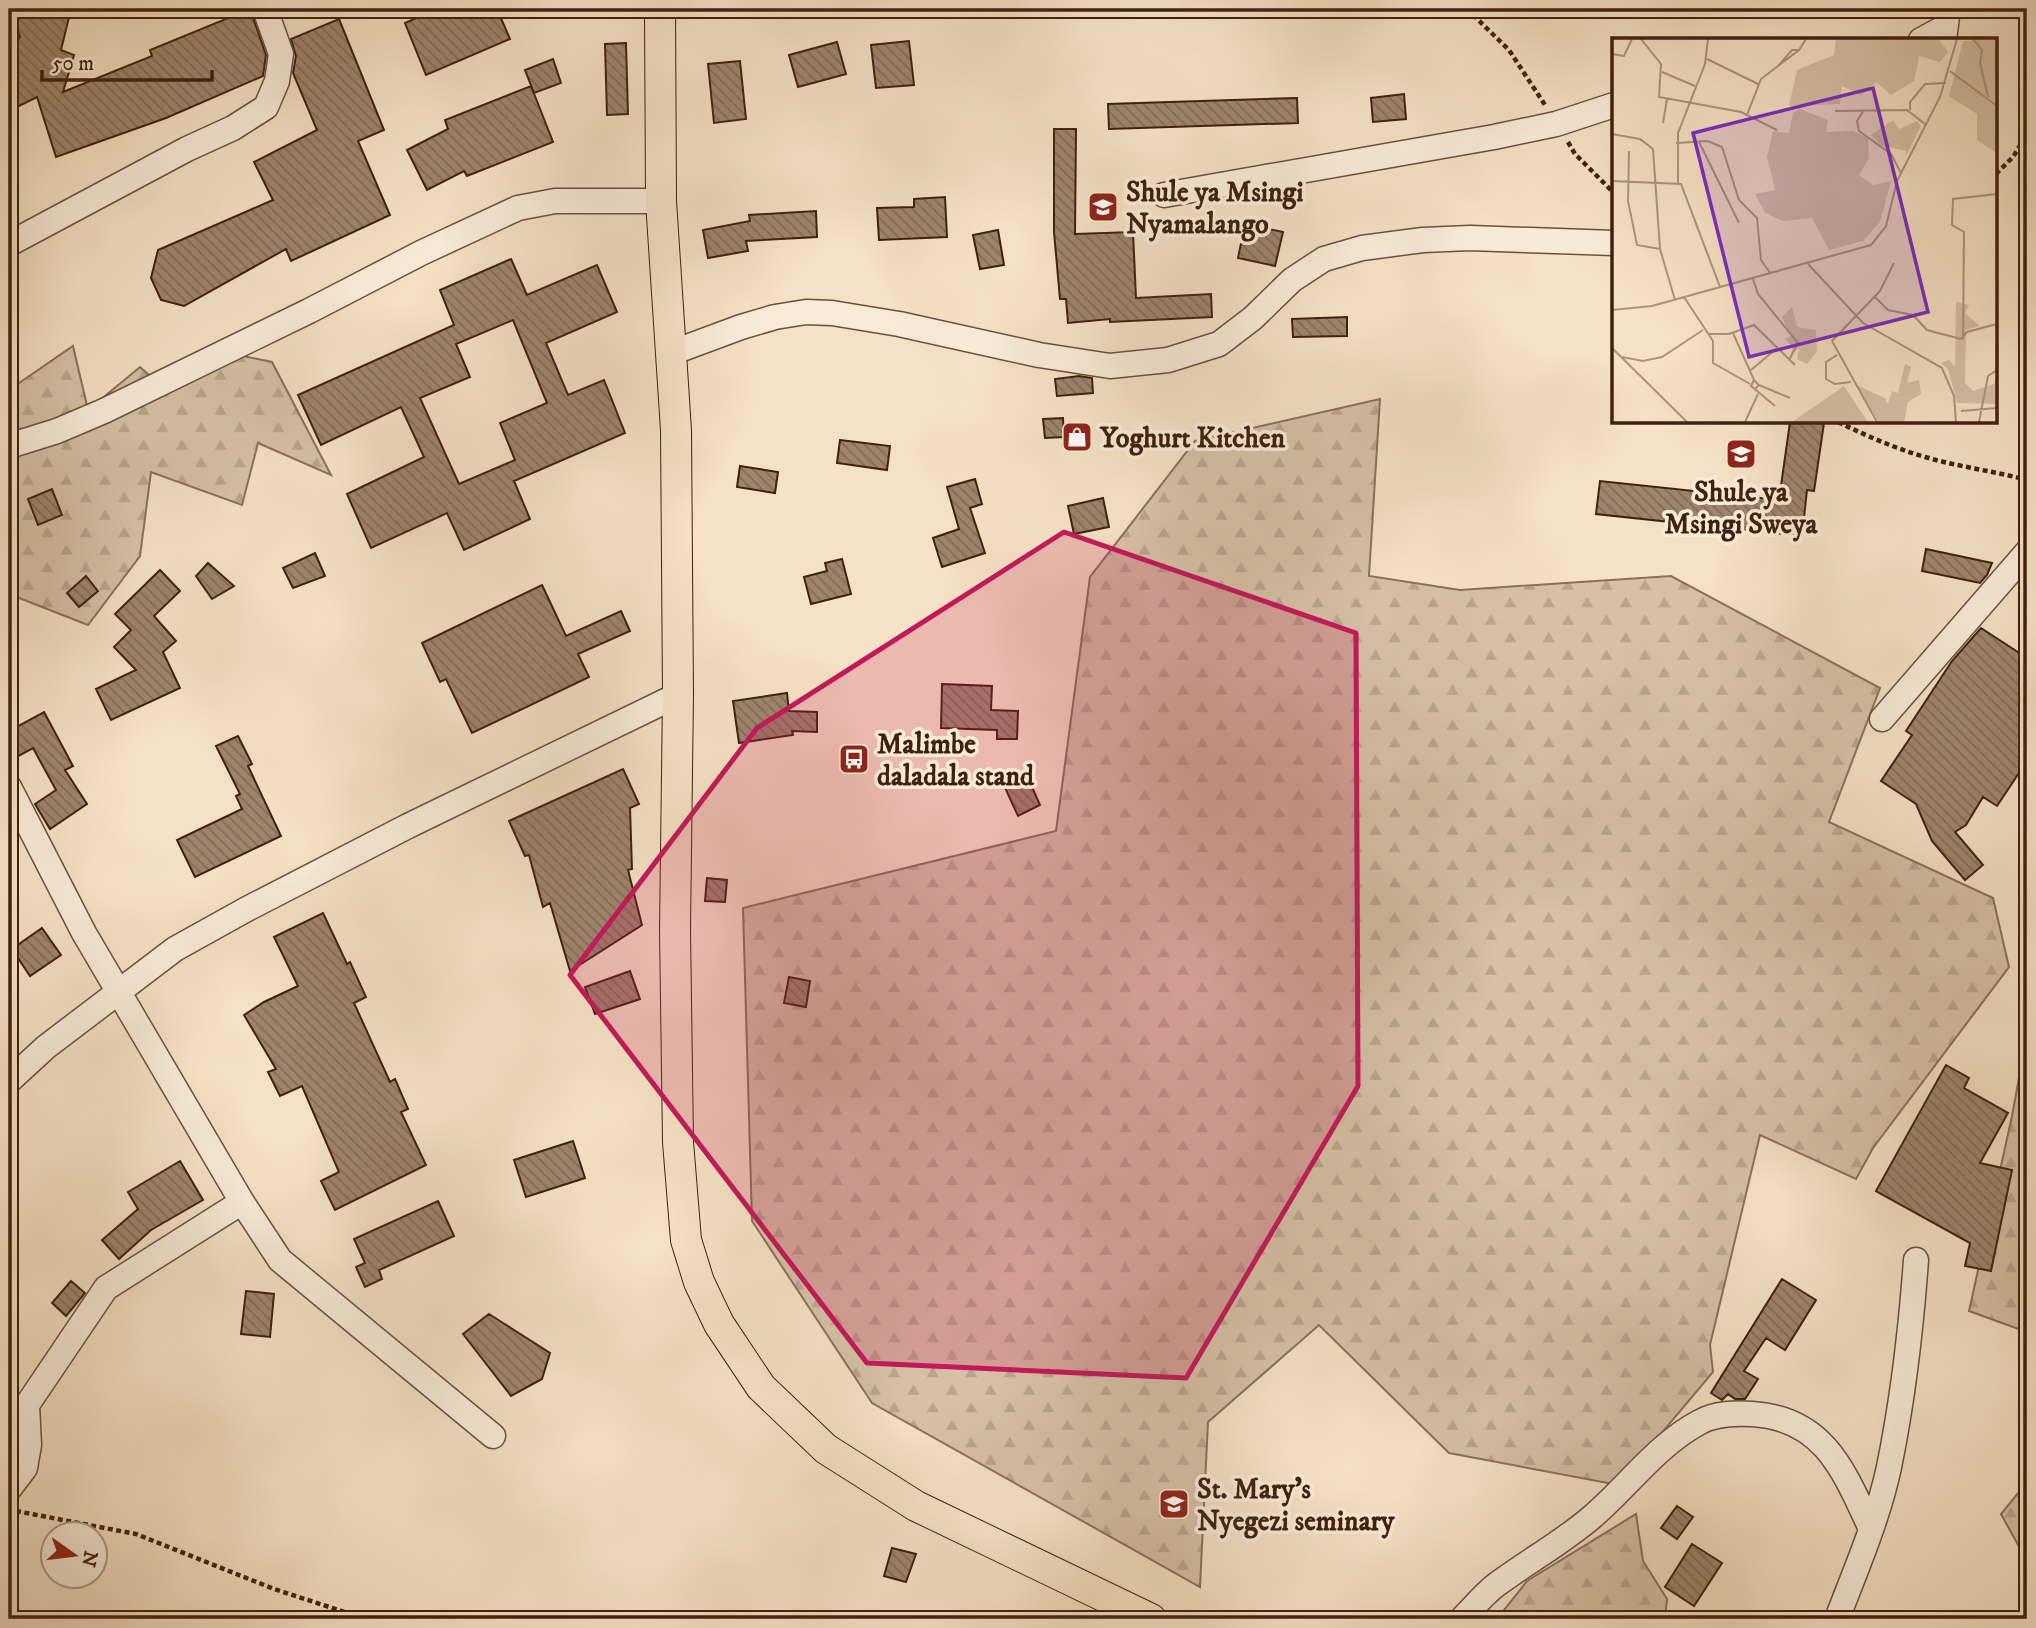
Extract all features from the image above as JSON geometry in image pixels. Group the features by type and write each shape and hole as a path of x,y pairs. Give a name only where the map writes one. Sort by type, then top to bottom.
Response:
{"main road":[{"path":"660,9 661,201 676,430 678,695 675,929 678,1142 686,1240 699,1282 719,1324 761,1387 827,1449 916,1506 1151,1619"}],"street":[{"path":"10,240 233,128 266,107 277,81 281,54 265,9"},
{"path":"1924,38 1946,25"},
{"path":"1164,195 1556,124 1612,106"},
{"path":"9,446 57,431 104,411 517,208 555,201 661,201"},
{"path":"671,354 741,327 806,312 832,313 899,324 1039,355 1110,366 1168,360 1219,344 1253,318 1292,280 1324,259 1362,248 1423,240 1470,238 1612,243"},
{"path":"1882,719 2027,552"},
{"path":"9,1081 46,1047 175,949 408,826 678,695"},
{"path":"9,787 84,933 280,1260 493,1436"},
{"path":"9,1489 25,1468 29,1445 27,1405 106,1288 243,1202"},
{"path":"1837,1619 1871,1528 1888,1469 1911,1337 1916,1260"},
{"path":"1462,1619 1493,1587 1591,1518 1670,1443 1701,1421 1729,1413 1764,1415 1792,1422 1813,1434 1825,1446 1848,1481 1871,1528"}],"path":[{"path":"1467,9 1509,50 1575,154 1612,191"},
{"path":"1997,173 2013,157 2027,134"},
{"path":"1842,424 1879,442 1928,458 1985,469 2027,481"},
{"path":"9,1508 24,1514 136,1534 274,1589 366,1619"}],"highlighted area":[{"path":"1064,532 1356,633 1358,1086 1186,1378 867,1363 570,975 757,728"}],"green space":[{"path":"73,346 88,410 140,367 167,391 233,354 272,362 331,475 258,443 242,505 151,472 140,556 88,625 9,594 9,390"},
{"path":"1380,399 1369,576 1460,590 1671,576 1880,688 1829,822 1993,898 2009,967 1873,1148 1856,1179 1760,1135 1710,1345 1713,1372 1618,1485 1449,1453 1319,1325 1208,1422 1200,1587 872,1403 752,1221 743,908 1056,831 1090,577 1195,441"},
{"path":"2027,1034 2027,1332 1969,1311 2012,1116"},
{"path":"2027,1482 2027,1561 2001,1514"},
{"path":"1636,1514 1643,1561 1667,1599 1665,1619 1497,1619 1527,1581"}],"building":[{"path":"20,9 71,9 61,50 74,55 63,92 152,56 150,50 250,9 266,55 263,76 166,118 56,157 37,97 9,111 9,52 20,37 17,27"},
{"path":"437,9 497,9 510,39 426,75 405,23"},
{"path":"339,19 384,130 358,141 390,215 291,261 286,249 184,306 161,300 151,278 158,250 273,200 254,162 317,130 293,73 296,56 291,39"},
{"path":"909,41 914,85 876,88 871,45"},
{"path":"837,42 846,74 798,87 789,55"},
{"path":"626,43 628,114 607,115 605,44"},
{"path":"553,59 561,83 534,93 525,70"},
{"path":"740,61 746,119 714,123 708,64"},
{"path":"531,86 553,142 467,176 464,171 427,190 407,150 448,129 445,120"},
{"path":"1404,94 1406,119 1373,122 1371,98"},
{"path":"1297,98 1298,123 1109,129 1108,104"},
{"path":"1054,129 1076,129 1075,234 1133,232 1136,298 1211,294 1212,317 1110,322 1110,319 1068,323 1066,299 1060,299 1054,232"},
{"path":"945,197 947,237 879,240 877,208 914,207 914,199"},
{"path":"816,211 817,237 746,241 748,251 708,258 703,230 750,221 749,215"},
{"path":"1245,224 1283,232 1275,266 1238,258"},
{"path":"998,230 1004,265 980,269 973,235"},
{"path":"511,259 527,295 597,265 617,312 546,343 568,395 604,380 625,433 514,481 530,519 464,550 447,513 371,548 347,494 424,457 401,407 321,445 298,395 454,325 440,290","holes":["513,320 547,403 500,423 515,460 459,484 420,398 470,377 456,344"]},
{"path":"1347,317 1347,336 1293,337 1292,319"},
{"path":"1079,376 1092,378 1093,393 1057,396 1055,379"},
{"path":"1063,418 1064,437 1045,438 1043,419"},
{"path":"1790,424 1824,424 1814,491 1807,490 1802,536 1596,514 1600,481 1779,500"},
{"path":"840,440 890,446 887,470 837,463"},
{"path":"740,466 778,472 775,493 737,487"},
{"path":"975,479 982,504 970,508 985,553 942,567 933,538 959,529 947,487"},
{"path":"52,489 62,515 38,525 28,499"},
{"path":"1103,498 1109,527 1074,534 1068,506"},
{"path":"1926,549 1992,563 1980,583 1922,571"},
{"path":"315,553 325,576 293,588 283,568"},
{"path":"842,559 851,594 811,604 804,577 827,571 825,563"},
{"path":"208,563 234,586 212,599 196,576"},
{"path":"160,570 180,591 154,616 176,641 163,652 180,688 111,720 96,689 136,670 114,647 131,630 115,614"},
{"path":"86,576 98,591 79,607 67,593"},
{"path":"542,585 566,636 621,611 630,631 578,654 589,677 472,733 446,679 440,682 422,643"},
{"path":"1981,628 2027,658 2027,761 1997,806 1983,797 1966,825 1955,832 1983,865 1965,880 1932,841 1916,804 1881,781 1912,735 1906,731 1952,661"},
{"path":"942,684 992,686 991,710 1018,711 1017,739 997,739 997,730 941,728"},
{"path":"787,693 789,711 817,712 817,732 792,731 793,735 739,743 733,701"},
{"path":"44,712 73,766 65,770 87,804 50,829 35,804 56,790 33,748 9,761 9,731"},
{"path":"238,736 252,764 248,766 281,836 195,877 177,840 242,809 236,796 240,794 216,746"},
{"path":"623,769 639,804 630,808 632,869 628,870 642,925 570,971 550,903 543,907 529,855 525,856 509,821"},
{"path":"1025,771 1040,805 1018,816 1002,781"},
{"path":"707,878 727,880 725,902 705,901"},
{"path":"323,913 366,997 354,1003 390,1082 395,1079 408,1109 401,1112 426,1165 335,1210 321,1181 339,1172 302,1086 280,1096 268,1072 276,1069 244,1015 298,986 274,937"},
{"path":"42,928 61,955 30,976 12,949"},
{"path":"630,971 640,999 595,1014 585,987"},
{"path":"789,977 810,981 806,1007 784,1003"},
{"path":"1946,1065 1969,1078 1964,1088 2008,1113 1980,1163 2012,1170 1991,1271 1965,1266 1970,1243 1876,1191"},
{"path":"573,1141 585,1178 526,1197 514,1160"},
{"path":"180,1161 203,1200 151,1230 119,1259 102,1240 138,1209 128,1192"},
{"path":"438,1201 454,1236 379,1270 382,1279 365,1287 356,1267 365,1263 354,1239"},
{"path":"1782,1279 1816,1300 1785,1350 1766,1338 1744,1371 1758,1379 1745,1399 1735,1399 1728,1394 1722,1400 1711,1393"},
{"path":"71,1281 85,1293 66,1316 52,1303"},
{"path":"246,1291 274,1294 270,1337 241,1334"},
{"path":"489,1314 550,1353 542,1379 511,1396 463,1334"},
{"path":"1677,1506 1693,1517 1677,1539 1661,1528"},
{"path":"1692,1544 1722,1563 1694,1606 1665,1587"},
{"path":"892,1548 916,1554 906,1582 884,1576"}],"place":[{"name":"Shule ya Msingi Nyamalango","path":"1103,207"},
{"name":"Yoghurt Kitchen","path":"1077,437"},
{"name":"Shule ya Msingi Sweya","path":"1741,454"},
{"name":"Malimbe daladala stand","path":"854,759"},
{"name":"St. Mary's Nyegezi seminary","path":"1174,1504"}]}
